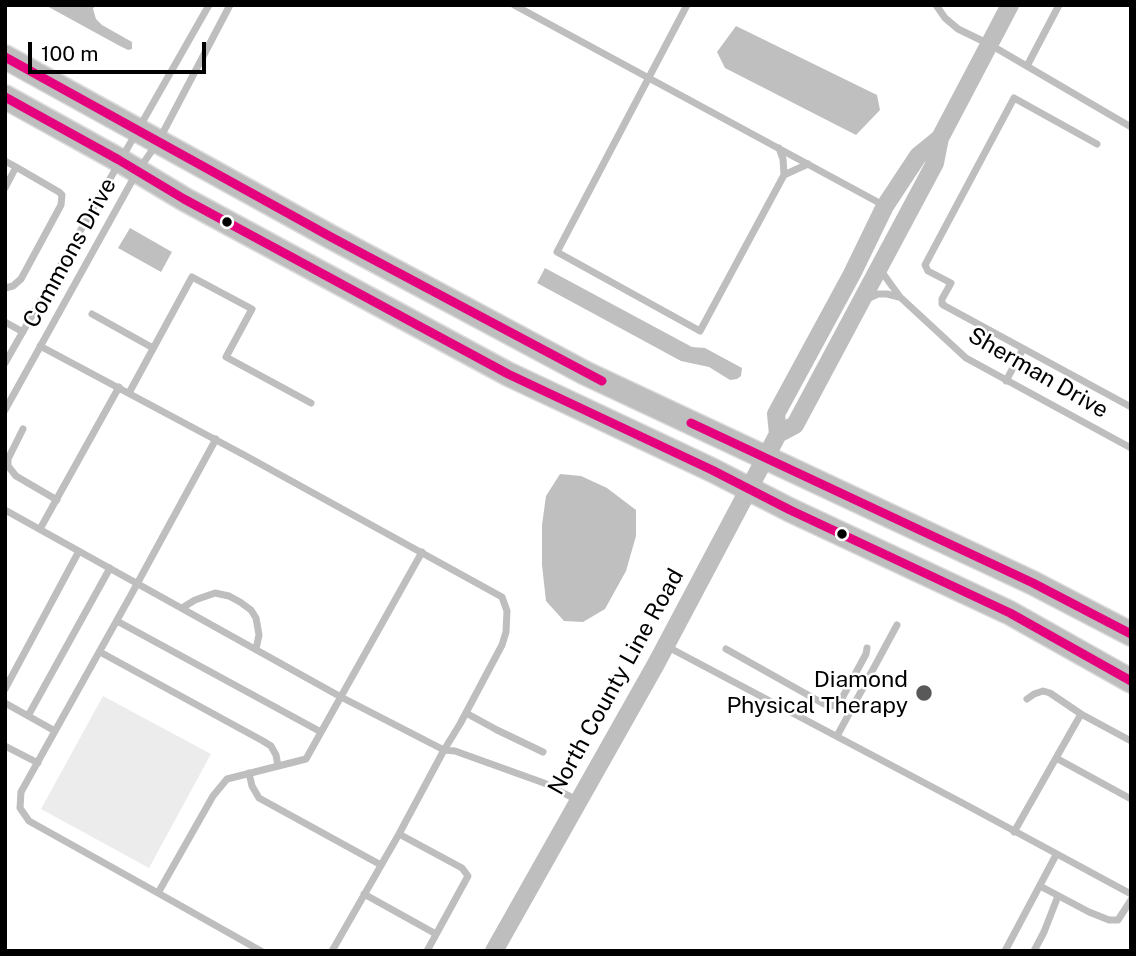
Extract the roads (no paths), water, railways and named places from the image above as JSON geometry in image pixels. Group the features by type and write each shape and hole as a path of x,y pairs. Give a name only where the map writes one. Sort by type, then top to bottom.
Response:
{"main road":[{"path":"5,57 584,373 1033,583 1131,634"},
{"path":"5,97 184,199 508,374 1010,613 1131,681"}],"street":[{"name":"North County Line Road","path":"494,951 666,646 778,434 796,425 935,163 940,138 1010,5"},
{"name":"North County Line Road","path":"778,434 776,414 852,274 885,206 918,156 940,138"}],"lane":[{"name":"Commons Drive","path":"5,410 40,346 128,166 148,136 209,5"},
{"name":"Commons Drive","path":"5,363 230,5"},
{"path":"514,5 885,206"},
{"path":"687,5 557,253 701,331 784,174 779,148"},
{"path":"936,5 945,18 958,29 989,44 1131,127"},
{"path":"1027,66 1059,5"},
{"path":"1097,144 1014,98 925,265 928,271 951,284 942,304 1131,407"},
{"path":"5,161 62,195 61,205 21,279 13,286 5,288"},
{"path":"784,174 808,164"},
{"path":"5,188 16,167"},
{"name":"Sherman Drive","path":"879,267 900,297 966,359 1131,448"},
{"path":"129,393 192,277 252,309 226,357 311,403"},
{"path":"861,302 878,294 887,293 900,297"},
{"path":"92,314 153,348"},
{"path":"5,322 23,332"},
{"path":"40,346 216,439 502,597 506,611 506,632 502,645 332,951"},
{"path":"1006,381 1023,349"},
{"path":"40,529 119,387"},
{"path":"23,429 8,459 10,471 57,500"},
{"path":"216,439 37,763 22,792 20,808 29,821 261,951"},
{"path":"5,510 341,697 444,750 455,751 544,783 578,801"},
{"path":"5,689 79,551"},
{"path":"158,893 213,796 227,779 306,759 422,552"},
{"path":"28,716 110,568"},
{"path":"182,608 215,593 240,602 251,610 256,618 259,635 256,649"},
{"path":"117,621 321,732"},
{"path":"837,736 897,625"},
{"path":"666,646 1131,894"},
{"path":"726,649 831,706 841,700 867,648"},
{"path":"100,652 271,746 278,766"},
{"path":"1027,699 1043,691 1050,693 1081,714 1131,741"},
{"path":"5,704 55,731"},
{"path":"466,713 543,752"},
{"path":"1014,832 1081,714"},
{"path":"5,746 37,763"},
{"path":"1056,758 1131,799"},
{"path":"249,773 259,798 381,865"},
{"path":"399,834 461,868 468,876 427,951"},
{"path":"1005,951 1056,855"},
{"path":"1040,886 1109,920 1118,920 1131,900"},
{"path":"364,894 436,934"},
{"path":"1034,951 1058,895"}],"place":[{"name":"Diamond Physical Therapy","path":"924,693"}]}
